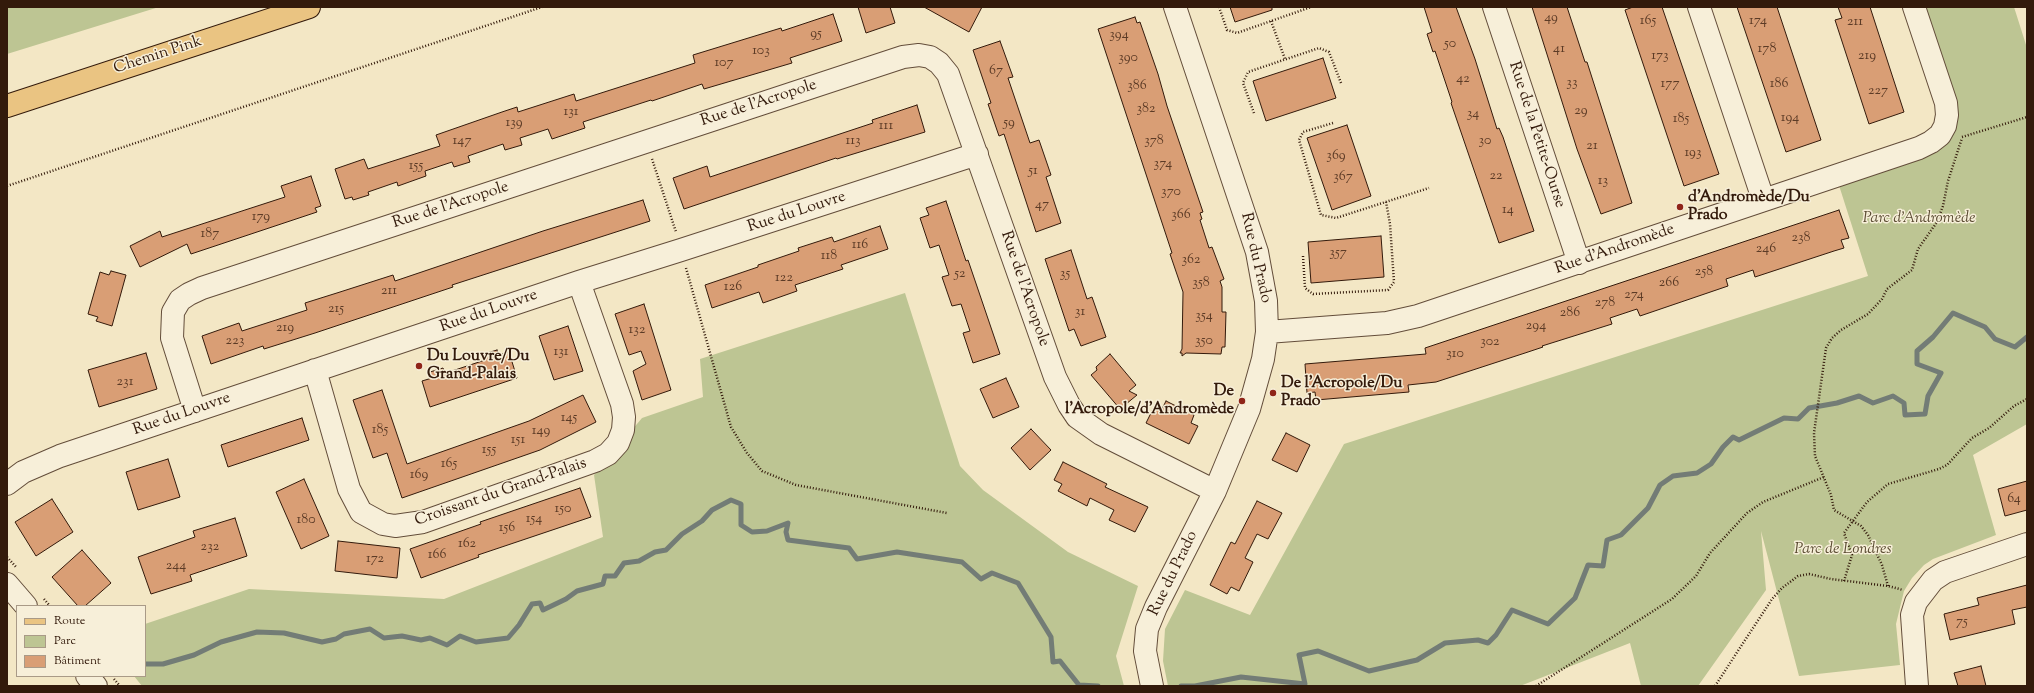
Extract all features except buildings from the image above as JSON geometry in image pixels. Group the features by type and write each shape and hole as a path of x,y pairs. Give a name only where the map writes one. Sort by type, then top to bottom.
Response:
{"main road":[{"name":"Chemin Pink","path":"7,106 309,7"}],"street":[{"name":"Rue du Prado","path":"1152,686 1145,651 1147,629 1156,607 1215,491 1250,409 1263,359 1266,332 1266,301 1257,252 1175,7"},
{"name":"Rue de la Petite-Ourse","path":"1494,7 1579,263"},
{"path":"1699,7 1763,199"},
{"path":"1914,7 1946,103 1947,115 1945,126"},
{"name":"Rue de l'Acropole","path":"195,411 172,338 173,312 180,300 189,294 903,57 919,55 930,57 939,63 948,74 1055,377 1069,405 1077,417 1101,434 1215,491"},
{"name":"Rue d'Andromède","path":"1266,332 1388,323 1405,320 1919,148 1940,135 1945,126"},
{"name":"Rue du Louvre","path":"7,484 23,472 40,463 579,282 977,154"},
{"name":"Croissant du Grand-Palais","path":"315,370 349,490 361,512 383,524 395,526 422,522 595,461 608,454 618,443 623,430 624,417 622,404 579,282"},
{"path":"1917,686 1912,615 1916,602 1922,594 1933,580 1945,572 2027,544"},
{"path":"7,584 25,605"},
{"path":"88,677 96,686"}],"path":[{"path":"7,186 542,7"},
{"path":"1219,7 1227,30 1237,33 1311,7"},
{"path":"1271,21 1285,59"},
{"path":"1254,114 1243,83 1248,72 1319,48 1330,52 1341,83"},
{"path":"1962,138 2027,116"},
{"path":"1334,123 1303,132 1299,140 1321,215 1336,218 1429,188"},
{"path":"1945,126 1962,138"},
{"path":"1888,586 1882,565 1868,535 1861,526 1834,510 1824,477 1815,456 1814,433 1826,348 1832,338 1841,330 1868,314 1893,283 1912,270 1918,249 1938,222 1948,181 1962,138"},
{"path":"647,141 681,250 731,427 746,453 762,471 796,485 947,513"},
{"path":"1303,256 1305,288 1313,294 1388,290 1394,282 1390,224 1386,202"},
{"path":"1844,581 1852,554 1844,533 1867,502 1888,484 1939,469 1947,465 1972,438 1989,428 2014,406 2027,399"},
{"path":"1536,686 1672,599 1696,576 1710,553 1747,513 1763,502 1824,477"},
{"path":"1715,686 1772,599 1782,588 1798,576 1809,574 1844,581 1888,586 1922,594"}],"green space":[{"path":"7,7 159,7 7,54"},
{"path":"1914,7 2014,7 2027,48 2027,424 1973,455 1996,535 1933,559 1924,565 1912,578 1904,591 1896,624 1900,665 1799,676 1761,531 1766,590 1698,686 1641,686 1630,643 1520,686 1168,686 1163,661 1165,629 1185,590 1250,615 1344,444 1868,276 1836,176 1945,126"},
{"path":"905,293 960,466 983,490 1068,552 1138,586 1116,656 1124,686 142,686 135,677 146,677 146,624 249,589 444,599 603,537 594,475 642,418 703,397 700,359"}],"waterway":[{"path":"1181,686 1195,686 1241,677 1305,684 1299,655 1318,651 1369,671 1417,660 1445,643 1478,640 1488,643 1496,635 1512,610 1548,624 1575,598 1588,565 1603,566 1607,540 1621,535 1648,508 1660,485 1673,476 1697,473 1711,464 1723,447 1733,437 1739,440 1784,418 1798,419 1809,408 1837,403 1859,396 1873,403 1893,396 1904,403 1905,415 1925,414 1928,396 1941,373 1917,364 1917,351 1933,337 1953,313 1985,327 1995,339 2015,347 2027,337"},
{"path":"146,664 163,664 194,655 221,642 257,632 284,633 322,642 336,639 344,634 370,629 384,638 402,636 421,640 430,638 447,645 460,636 476,642 508,638 519,625 532,604 540,603 543,610 566,599 577,591 603,584 605,576 615,576 624,563 639,561 655,552 666,550 682,534 702,521 712,510 731,500 741,504 741,525 752,532 767,531 788,523 786,532 788,540 849,548 857,559 897,552 962,562 981,579 992,573 1018,583 1051,637 1053,662 1060,661 1079,685 1098,686"}],"place":[{"name":"d'Andromède/Du Prado","path":"1680,207"},
{"name":"Du Louvre/Du Grand-Palais","path":"419,366"},
{"name":"De l'Acropole/Du Prado","path":"1273,393"},
{"name":"De l'Acropole/d'Andromède","path":"1242,401"}],"park label":[{"name":"Parc d'Andromède","path":"1919,219"},
{"name":"Parc de Londres","path":"1843,550"}]}
